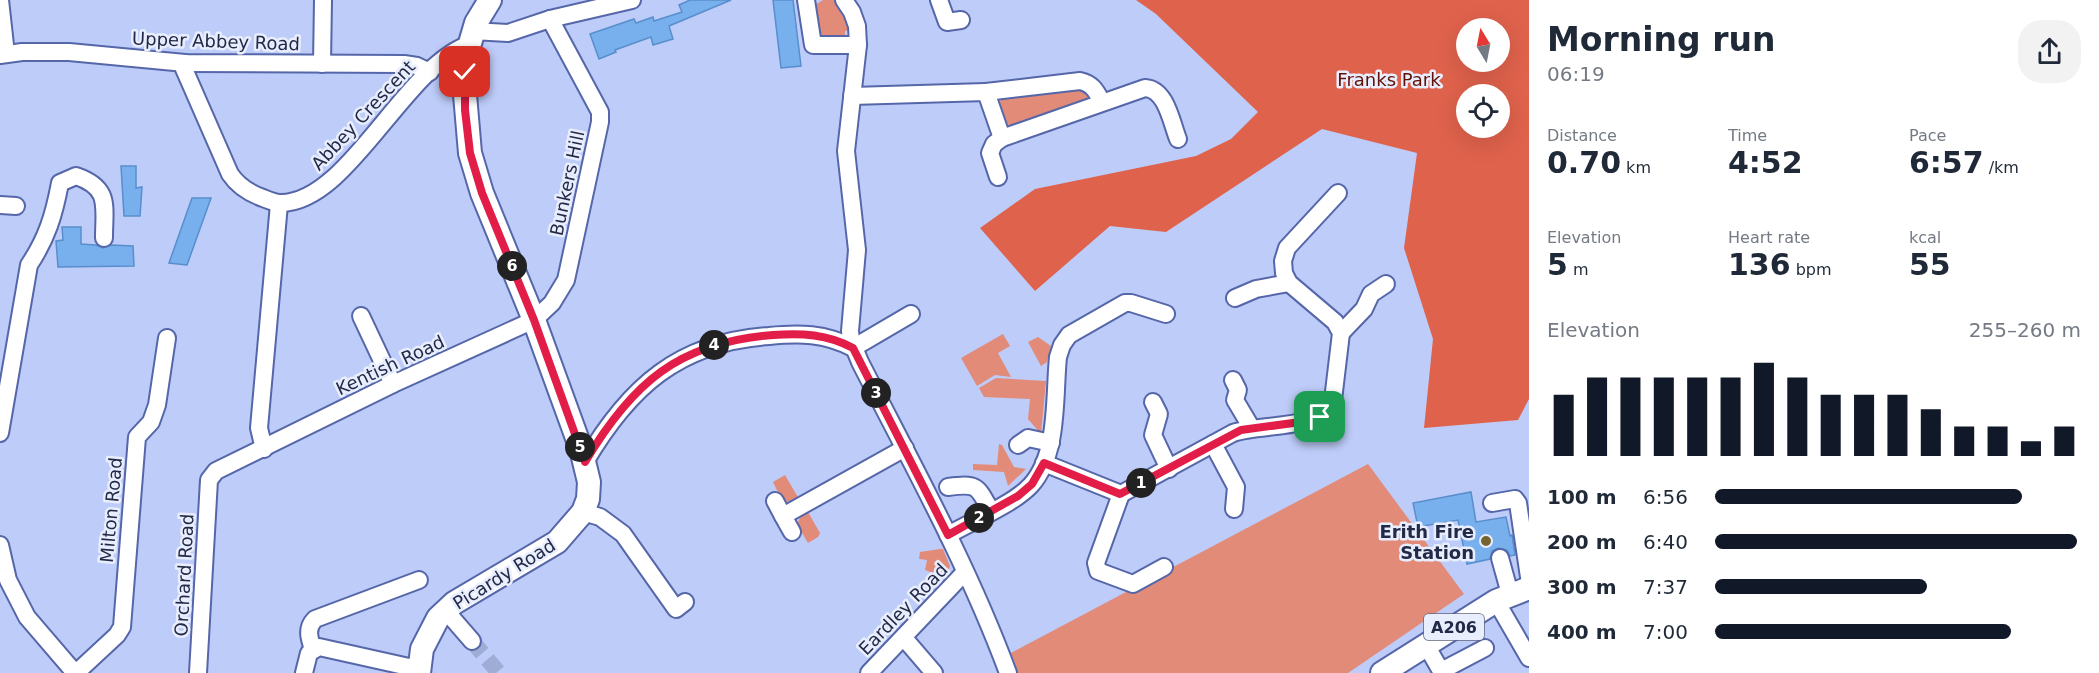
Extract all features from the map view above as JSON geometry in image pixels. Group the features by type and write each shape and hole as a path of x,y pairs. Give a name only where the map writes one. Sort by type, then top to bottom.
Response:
{"main road":[{"path":"490,0 471,38 466,57 464,83 470,153 482,193 534,320 585,462 589,482 588,499 584,512"},
{"name":"Picardy Road","path":"419,669 422,649 438,618 454,603 558,542 584,512"},
{"name":"A206","path":"1382,673 1512,594"}],"street":[{"path":"0,0 3,55"},
{"path":"322,64 323,0"},
{"path":"471,38 508,33 550,19 632,0"},
{"path":"806,0 813,45 858,45"},
{"path":"844,0 857,26 858,45 846,151 857,250 850,331 853,348 948,535 1008,673"},
{"path":"939,0 947,22 961,20"},
{"name":"Bunkers Hill","path":"534,320 552,303 567,280 600,122 600,112 550,19"},
{"name":"Abbey Crescent","path":"279,204 301,200 324,185 348,164 429,72 471,38"},
{"name":"Upper Abbey Road","path":"3,55 22,52 69,52 185,63 404,64 417,66 429,72"},
{"path":"185,63 184,69 230,174 237,184 279,204 259,428 264,449"},
{"path":"852,96 986,93 1080,81 1089,83 1096,90 1102,102"},
{"path":"998,177 990,153 994,144 1002,138 1145,88 1152,88 1161,97 1178,139"},
{"path":"986,93 1002,138"},
{"path":"0,433 29,265 40,248 54,216 60,183 76,176 93,182 104,198 104,238"},
{"path":"1164,567 1133,584 1101,572 1097,566 1120,494 1233,433 1251,427 1308,421 1320,417 1331,408 1341,333 1335,322 1289,283 1284,273 1283,261 1287,248 1338,193"},
{"path":"1235,298 1256,289 1289,283"},
{"path":"1341,333 1364,309 1371,294 1386,285"},
{"path":"948,535 1018,496 1032,484 1044,463 1051,443 1058,357 1062,345 1070,335 1125,303 1166,314"},
{"path":"811,334 838,324 852,313"},
{"path":"853,348 911,314"},
{"path":"360,315 393,384"},
{"name":"Kentish Road","path":"210,480 216,471 393,384 534,320"},
{"path":"585,462 611,420 625,404 679,360 710,346 746,337 811,334 835,339 853,348"},
{"name":"Milton Road","path":"75,673 117,635 122,627 137,437 150,422 157,405 166,338"},
{"path":"1233,380 1238,390 1235,400 1251,427"},
{"path":"1153,402 1159,414 1153,435 1169,469"},
{"path":"1017,445 1028,438 1051,443"},
{"path":"1214,444 1236,488 1234,509"},
{"path":"792,532 779,509 904,448"},
{"path":"1044,463 1120,494"},
{"name":"Orchard Road","path":"198,673 210,480"},
{"path":"948,487 970,484 980,491 991,511"},
{"path":"1492,503 1515,499 1518,503 1529,577"},
{"path":"584,512 600,517 623,534 675,609"},
{"path":"0,545 8,580 27,617 75,673"},
{"path":"1500,558 1529,658"},
{"name":"Eardley Road","path":"868,673 965,572"},
{"path":"304,673 306,660 313,649 308,632 310,624 315,619 419,580"},
{"path":"446,611 472,641"},
{"path":"904,638 934,673"},
{"path":"1426,645 1441,671 1485,648"},
{"path":"313,649 325,648 419,669"}],"shaded area":[{"path":"823,0 837,0 849,30 845,31 845,36 827,39 821,36 815,5"},
{"path":"1083,86 1089,93 1087,100 1010,126 1004,121 999,105 1005,96"},
{"path":"1003,334 1010,346 998,353 1011,377 995,375 977,386 961,358"},
{"path":"1038,337 1051,346 1047,362 1041,366 1028,342"},
{"path":"996,378 1046,381 1041,434 1028,419 1030,399 984,397 979,388"},
{"path":"999,444 1002,445 1014,467 1026,469 1008,486 1004,472 973,470 973,464 997,465"},
{"path":"1368,464 1464,594 1348,673 1018,673 1011,653"},
{"path":"785,475 799,499 789,502 780,495 773,482"},
{"path":"808,512 820,533 808,543 797,524 801,516"},
{"path":"943,549 950,566 946,578 925,570 927,560 919,559 920,552"}],"green space":[{"name":"Franks Park","path":"1136,0 1529,0 1529,399 1518,420 1424,428 1433,339 1404,248 1417,153 1322,129 1166,232 1110,226 1035,291 980,228 1035,189 1196,156 1231,139 1258,112 1156,14"}],"building":[{"path":"690,0 731,0 669,26 673,39 653,45 651,37 615,50 616,52 599,59 590,34 634,19 636,23 653,17 654,21 682,12 679,5"},
{"path":"773,0 793,0 801,66 781,68"},
{"path":"121,166 136,166 136,188 142,187 140,216 124,216"},
{"path":"192,198 211,198 187,265 169,263"},
{"path":"62,227 81,227 81,244 103,248 111,245 133,246 134,266 58,267 56,241 63,240"},
{"name":"Erith Fire Station","path":"1471,492 1476,522 1506,517 1515,555 1510,556 1507,550 1498,548 1492,551 1490,559 1467,564 1458,520 1418,527 1413,503"}],"tunnel":[{"path":"472,641 499,673"}],"place":[{"name":"Erith Fire Station","path":"1486,541"}],"route":[{"path":"465,72 467,133 470,153 482,193 534,320 585,462 611,420 625,404 639,390 679,360 710,346 746,337 785,334 811,334 835,339 853,348 948,535 1018,496 1032,484 1044,463 1120,494 1233,433 1251,427 1308,421 1320,417"}]}
